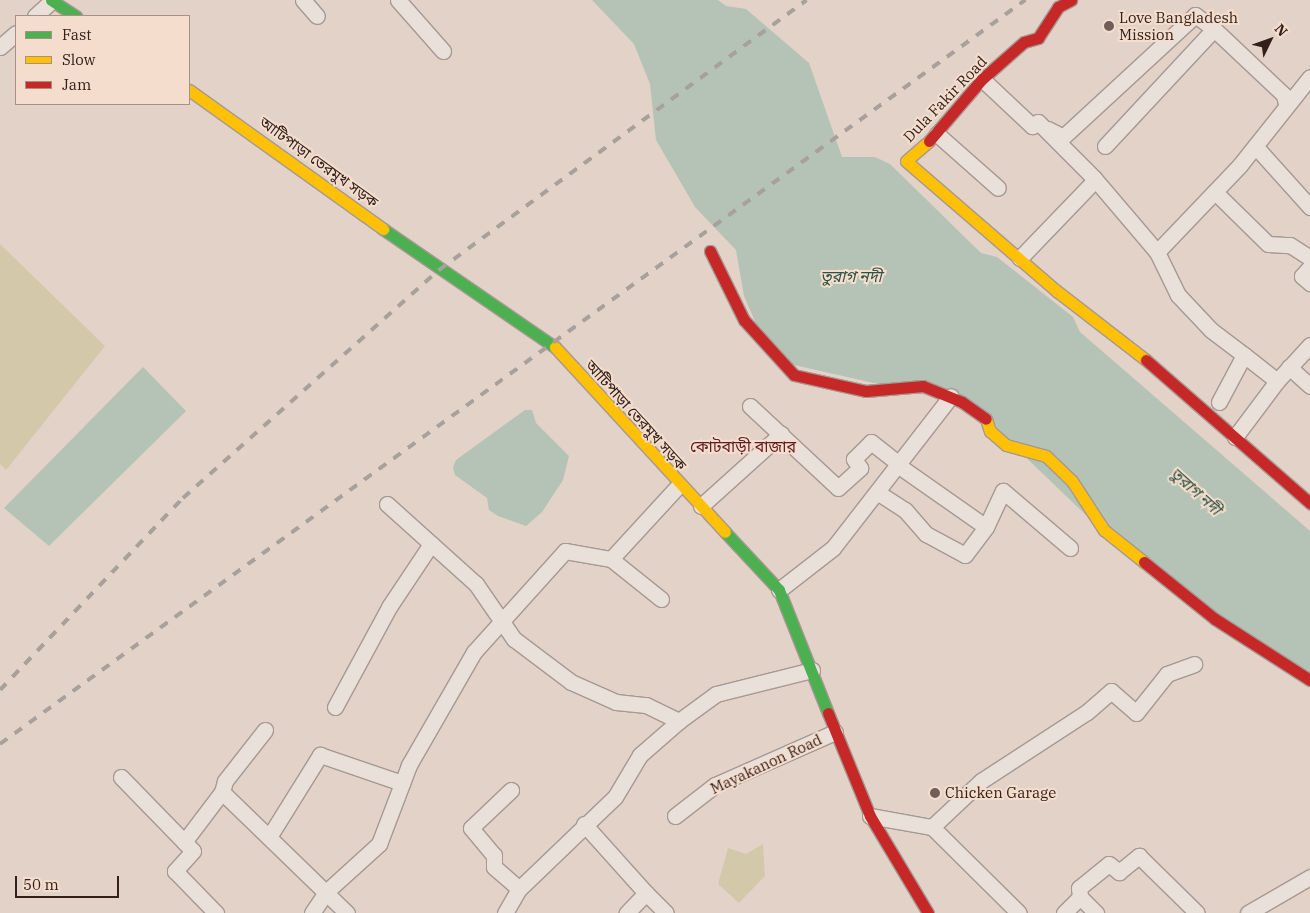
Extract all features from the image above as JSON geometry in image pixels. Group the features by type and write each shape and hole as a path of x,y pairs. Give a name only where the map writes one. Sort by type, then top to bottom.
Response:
{"street":[{"path":"36,15 52,0 74,15"},
{"path":"303,0 317,16"},
{"path":"398,0 443,51"},
{"name":"Dula Fakir Road","path":"1020,258 906,161 937,134 982,79 1024,42 1038,38 1058,7 1071,0"},
{"path":"1038,122 1063,137 1195,15 1214,29 1284,96 1286,104"},
{"path":"1105,146 1214,29"},
{"path":"0,47 15,34"},
{"path":"1157,252 1216,192 1256,147 1286,104 1310,77"},
{"path":"982,79 1032,126 1038,122"},
{"name":"আটিপাড়া তেরমুখ সড়ক","path":"190,91 260,136 439,270 551,343 778,590 870,816 928,913"},
{"path":"1038,122 1157,252 1178,296 1211,330 1277,381"},
{"path":"937,134 998,188"},
{"path":"1256,147 1310,207"},
{"path":"1094,181 1020,258 1310,503"},
{"path":"1216,192 1268,244 1290,245 1310,258"},
{"path":"710,251 744,320 794,375 866,391 924,386 951,396 986,419 990,431 1006,445 1046,456 1072,482 1104,530 1215,619 1310,680"},
{"path":"1310,268 1302,276 1310,283"},
{"path":"1234,437 1277,381 1310,344"},
{"path":"1219,402 1244,355"},
{"path":"1289,367 1310,386"},
{"path":"778,590 833,548 951,396"},
{"path":"750,406 838,488 860,468 854,459 872,442 898,464 986,527"},
{"path":"701,506 781,434"},
{"path":"611,559 680,485"},
{"path":"878,492 904,510 926,534 965,555 986,527 1003,491 1070,548"},
{"path":"387,504 476,584 501,623 536,658 571,682 616,702 646,705 680,721"},
{"path":"335,707 389,607 431,544"},
{"path":"312,913 326,892 379,844 402,783 456,677 565,551 611,559 661,599"},
{"path":"932,827 981,781 1086,712 1111,691 1136,713 1167,674 1194,664"},
{"path":"504,913 519,889 584,824 615,797 640,755 680,721 716,694 812,670"},
{"path":"184,842 222,792 225,782 265,730"},
{"name":"Mayakanon Road","path":"676,816 715,785 835,732"},
{"path":"269,837 320,755 402,783"},
{"path":"121,777 193,851 175,871 216,913"},
{"path":"511,790 471,828 494,855 494,867 519,889"},
{"path":"222,792 347,913"},
{"path":"870,816 932,827 1019,913"},
{"path":"584,824 666,913"},
{"path":"1096,913 1080,897 1079,888 1109,864 1119,872 1139,856 1197,913"},
{"path":"1248,913 1310,877"},
{"path":"627,913 646,893"},
{"path":"1064,913 1080,897"}],"shaded area":[{"path":"0,244 105,346 6,470 0,464"},
{"path":"763,844 765,876 739,903 718,884 728,848 746,854"}],"water":[{"name":"তুরাগ নদী","path":"592,0 718,0 726,6 746,9 809,63 842,157 875,157 890,164 981,253 997,257 1073,317 1080,332 1310,531 1310,682 1135,562 971,405 772,360 744,296 736,250 695,207 656,140 650,84 634,44"},
{"path":"143,367 186,411 49,546 4,508"},
{"path":"525,410 532,410 536,423 569,456 563,480 542,512 526,526 498,516 489,510 487,498 455,475 453,467 456,460"}],"railway":[{"path":"0,690 183,498 439,270 806,0"},
{"path":"0,744 1025,0"}],"traffic: fast":[{"path":"51,0 74,15"},
{"path":"383,229 555,347"},
{"path":"725,532 779,590 828,713"}],"traffic: slow":[{"path":"190,91 383,229"},
{"path":"929,141 906,161 1058,292 1146,360"},
{"path":"555,347 725,532"},
{"path":"986,419 990,431 1006,445 1046,456 1072,481 1104,530 1144,562"}],"traffic: jam":[{"path":"929,141 982,79 1024,42 1038,38 1058,7 1071,0"},
{"path":"710,251 744,320 794,375 866,391 923,386 962,402 986,419"},
{"path":"1146,360 1310,503"},
{"path":"1144,562 1215,619 1310,680"},
{"path":"828,713 870,816 928,913"}],"place":[{"name":"Love Bangladesh Mission","path":"1109,26"},
{"name":"Chicken Garage","path":"935,793"}],"district":[{"name":"কোটবাড়ী বাজার","path":"743,446"}]}
